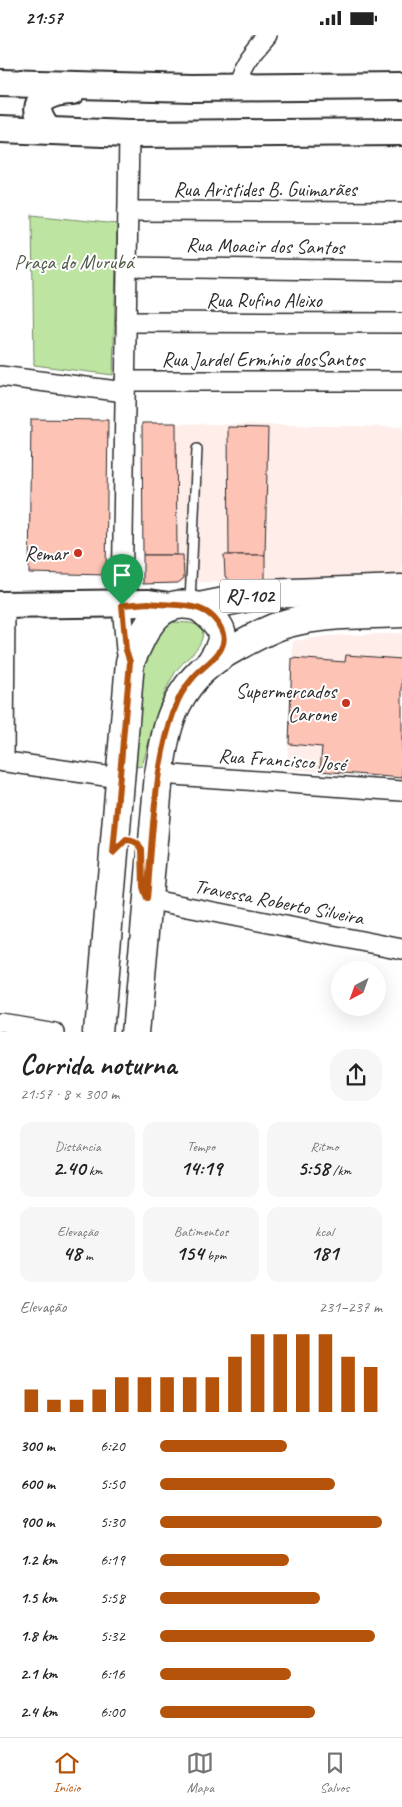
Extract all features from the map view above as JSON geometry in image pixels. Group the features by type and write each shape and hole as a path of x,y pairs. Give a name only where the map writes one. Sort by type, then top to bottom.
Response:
{"main road":[{"path":"7,83 193,88 238,86 402,86"},
{"path":"0,124 21,121 28,115 31,107 30,98 7,83"},
{"path":"48,131 41,122 39,113 40,103 44,96 53,92 80,90 93,84"},
{"path":"0,129 129,134 402,132"},
{"name":"RJ-102","path":"186,606 264,594 402,589"},
{"path":"2,605 122,605 149,603 186,606 216,620 223,632 222,646 213,659"},
{"path":"99,1032 130,662 146,628 157,615 186,606"},
{"name":"RJ-102","path":"136,1032 159,774 165,736 176,705 192,678 213,659 265,632 288,623 314,618 402,613"},
{"path":"119,778 137,785 152,781 159,774"},
{"path":"113,853 126,840 131,840 142,849 143,887 147,899"}],"street":[{"path":"238,86 239,72 267,35"},
{"path":"129,134 122,605 126,650 130,662"},
{"name":"Rua Aristides B. Guimarães","path":"128,211 402,212"},
{"name":"Rua Moacir dos Santos","path":"127,267 402,271"},
{"name":"Rua Rufino Aleixo","path":"126,321 402,323"},
{"path":"402,372 402,394"},
{"name":"Rua Jardel Ermínio dosSantos","path":"0,376 125,387 402,381"},
{"path":"2,605 2,761 119,778"},
{"name":"Rua Francisco José","path":"159,774 402,791"},
{"name":"Travessa Roberto Silveira","path":"147,899 402,949"},
{"path":"0,1023 55,1032"}],"lane":[{"path":"186,606 197,449"}],"shaded area":[{"path":"142,423 402,427 402,576 143,584"},
{"name":"Supermercados Carone","path":"402,633 402,778 287,769 293,641 328,636"}],"green space":[{"name":"Praça do Murubá","path":"32,215 117,224 113,375 34,365"},
{"path":"171,622 191,623 202,627 203,634 199,646 180,666 170,681 156,717 142,766 136,767 131,763 136,707 144,667 160,634"}],"building":[{"path":"31,419 108,420 106,575 29,573"},
{"path":"142,423 176,423 177,555 143,555"},
{"path":"228,427 268,428 265,555 229,555"},
{"path":"143,555 183,555 184,578 178,583 143,584"},
{"path":"224,555 265,555 265,580 231,581 225,576"},
{"name":"Supermercados Carone","path":"346,655 402,659 402,778 320,771 322,747 289,744 292,658 345,662"}],"place":[{"name":"Remar","path":"78,553"},
{"name":"Supermercados Carone","path":"346,703"}],"route":[{"path":"149,603 199,607 216,620 223,632 222,646 213,659 192,678 176,705 165,736 159,774 147,899 142,877 142,849 135,842 126,840 113,853 130,662 126,650 122,605 149,603"}]}
